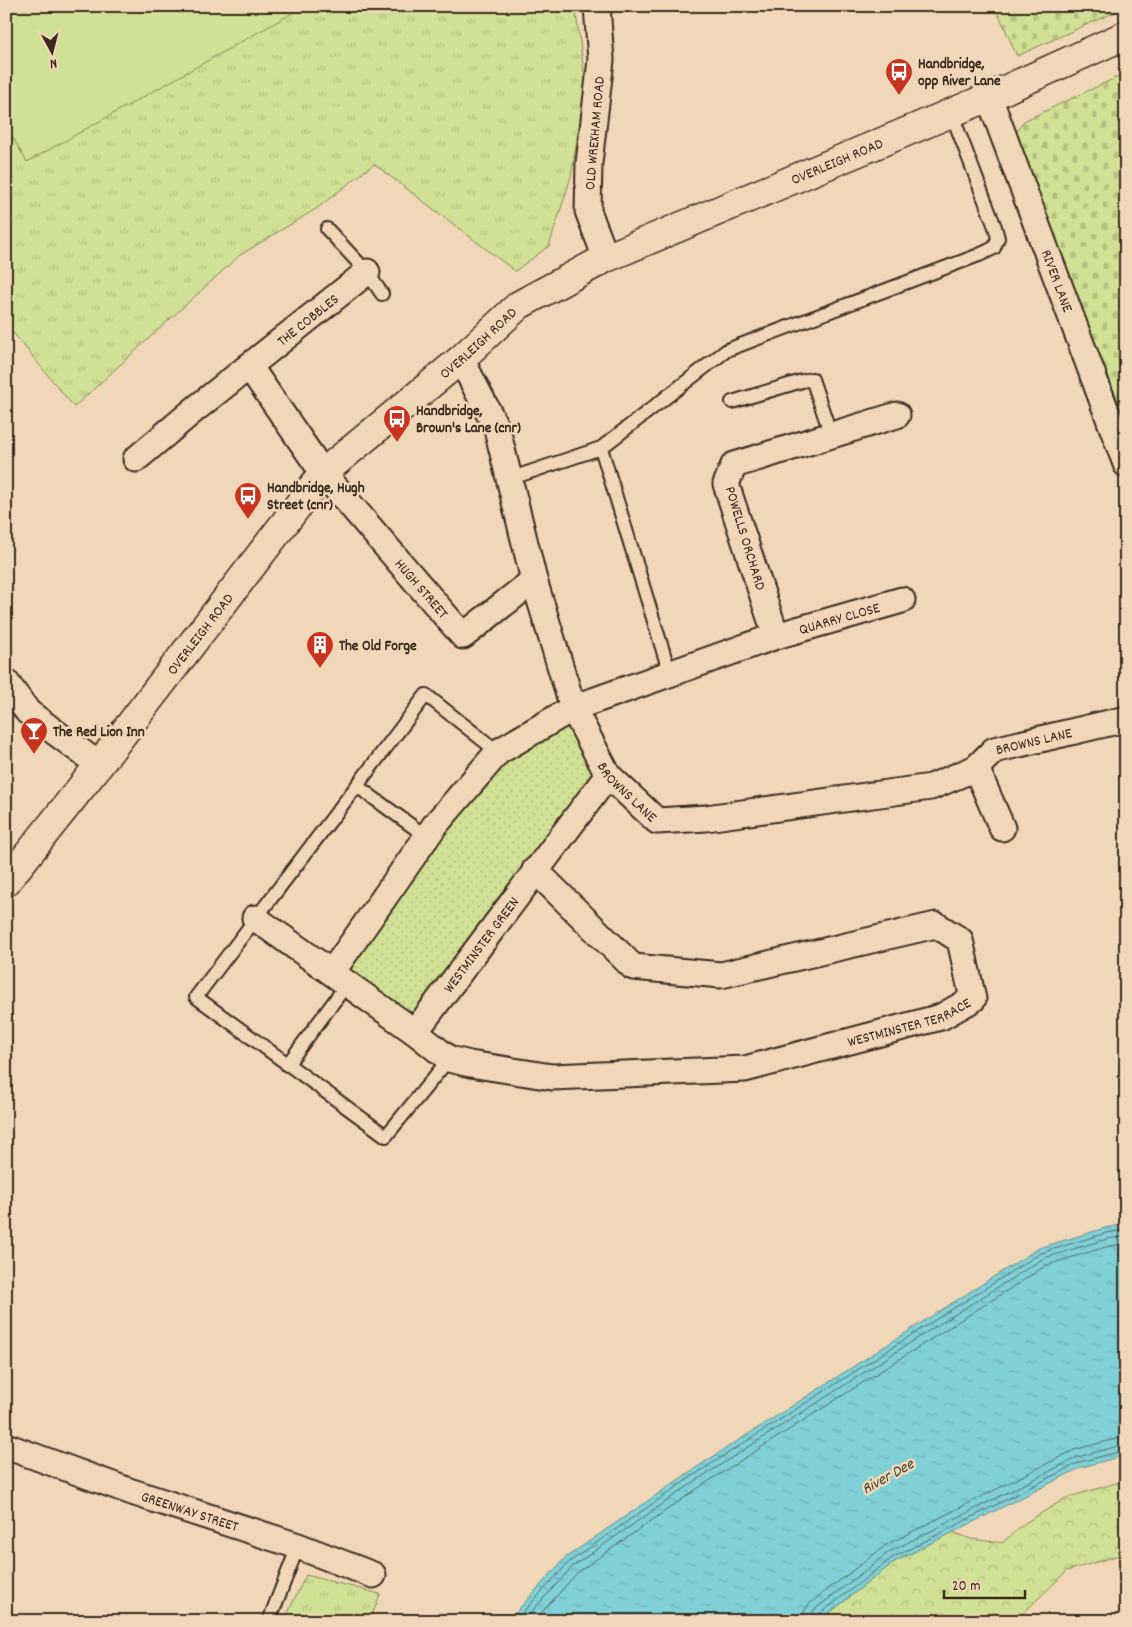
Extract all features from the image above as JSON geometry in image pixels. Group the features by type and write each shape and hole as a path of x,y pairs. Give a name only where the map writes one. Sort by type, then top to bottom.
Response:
{"street":[{"name":"OLD WREXHAM ROAD","path":"597,6 601,60 589,163 588,211 606,258"},
{"name":"OVERLEIGH ROAD","path":"6,882 99,765 323,473 461,358 519,305 606,258 990,97 1126,36"},
{"name":"RIVER LANE","path":"990,97 1126,464"},
{"name":"THE COBBLES","path":"136,459 367,272"},
{"name":"BROWNS LANE","path":"461,358 497,429 534,580 573,708 608,775 657,821 706,818 931,787 976,768 994,750 1126,720"},
{"path":"249,366 323,473"},
{"name":"POWELLS ORCHARD","path":"776,636 726,484 734,465 896,415"},
{"name":"HUGH STREET","path":"323,473 463,636 534,580"},
{"name":"QUARRY CLOSE","path":"776,636 902,600"},
{"path":"340,978 435,825 498,752 573,708 776,636"},
{"path":"6,682 28,712 99,765"},
{"path":"976,768 1002,828"},
{"name":"WESTMINSTER GREEN","path":"415,1032 608,775"},
{"name":"WESTMINSTER TERRACE","path":"415,1032 449,1059 552,1077 745,1069 941,1017 973,999 960,940 936,925 721,975 633,967 536,870"},
{"path":"255,918 415,1032"},
{"name":"GREENWAY STREET","path":"6,1446 132,1492 298,1546 373,1575"}],"lane":[{"path":"509,479 601,448 728,350 994,248 998,238 995,227 951,112"},
{"path":"327,229 367,272 382,294"},
{"path":"732,402 802,381 812,380 831,435"},
{"path":"601,448 670,674"},
{"path":"449,1059 386,1136 196,997 426,695 498,752"},
{"path":"357,786 427,837"},
{"path":"287,1065 340,978"},
{"path":"269,1621 298,1546"}],"green space":[{"path":"6,6 575,6 586,86 571,177 549,246 515,271 374,164 316,209 240,255 74,407 6,324"},
{"path":"6,6 305,6 27,162 6,126"},
{"path":"995,6 1126,6 1126,7 1017,56"},
{"path":"1126,73 1126,422 1015,134 1024,121"},
{"path":"569,723 596,773 414,1015 347,970 443,834 510,759"},
{"path":"1126,1480 1126,1553 1067,1571 1013,1621 819,1621 894,1562 953,1532 971,1539 1002,1543 1025,1523 1066,1498"},
{"path":"306,1575 380,1594 370,1621 284,1621"}],"water":[{"name":"River Dee","path":"1126,1224 1126,1455 1082,1467 894,1562 819,1621 508,1621 565,1558 691,1471 921,1323 1039,1248 1105,1228"}],"place":[{"name":"Handbridge, opp River Lane","path":"899,96"},
{"name":"Handbridge, Brown's Lane (cnr)","path":"397,443"},
{"name":"Handbridge, Hugh Street (cnr)","path":"248,520"},
{"name":"The Old Forge","path":"320,669"},
{"name":"The Red Lion Inn","path":"34,755"}]}
